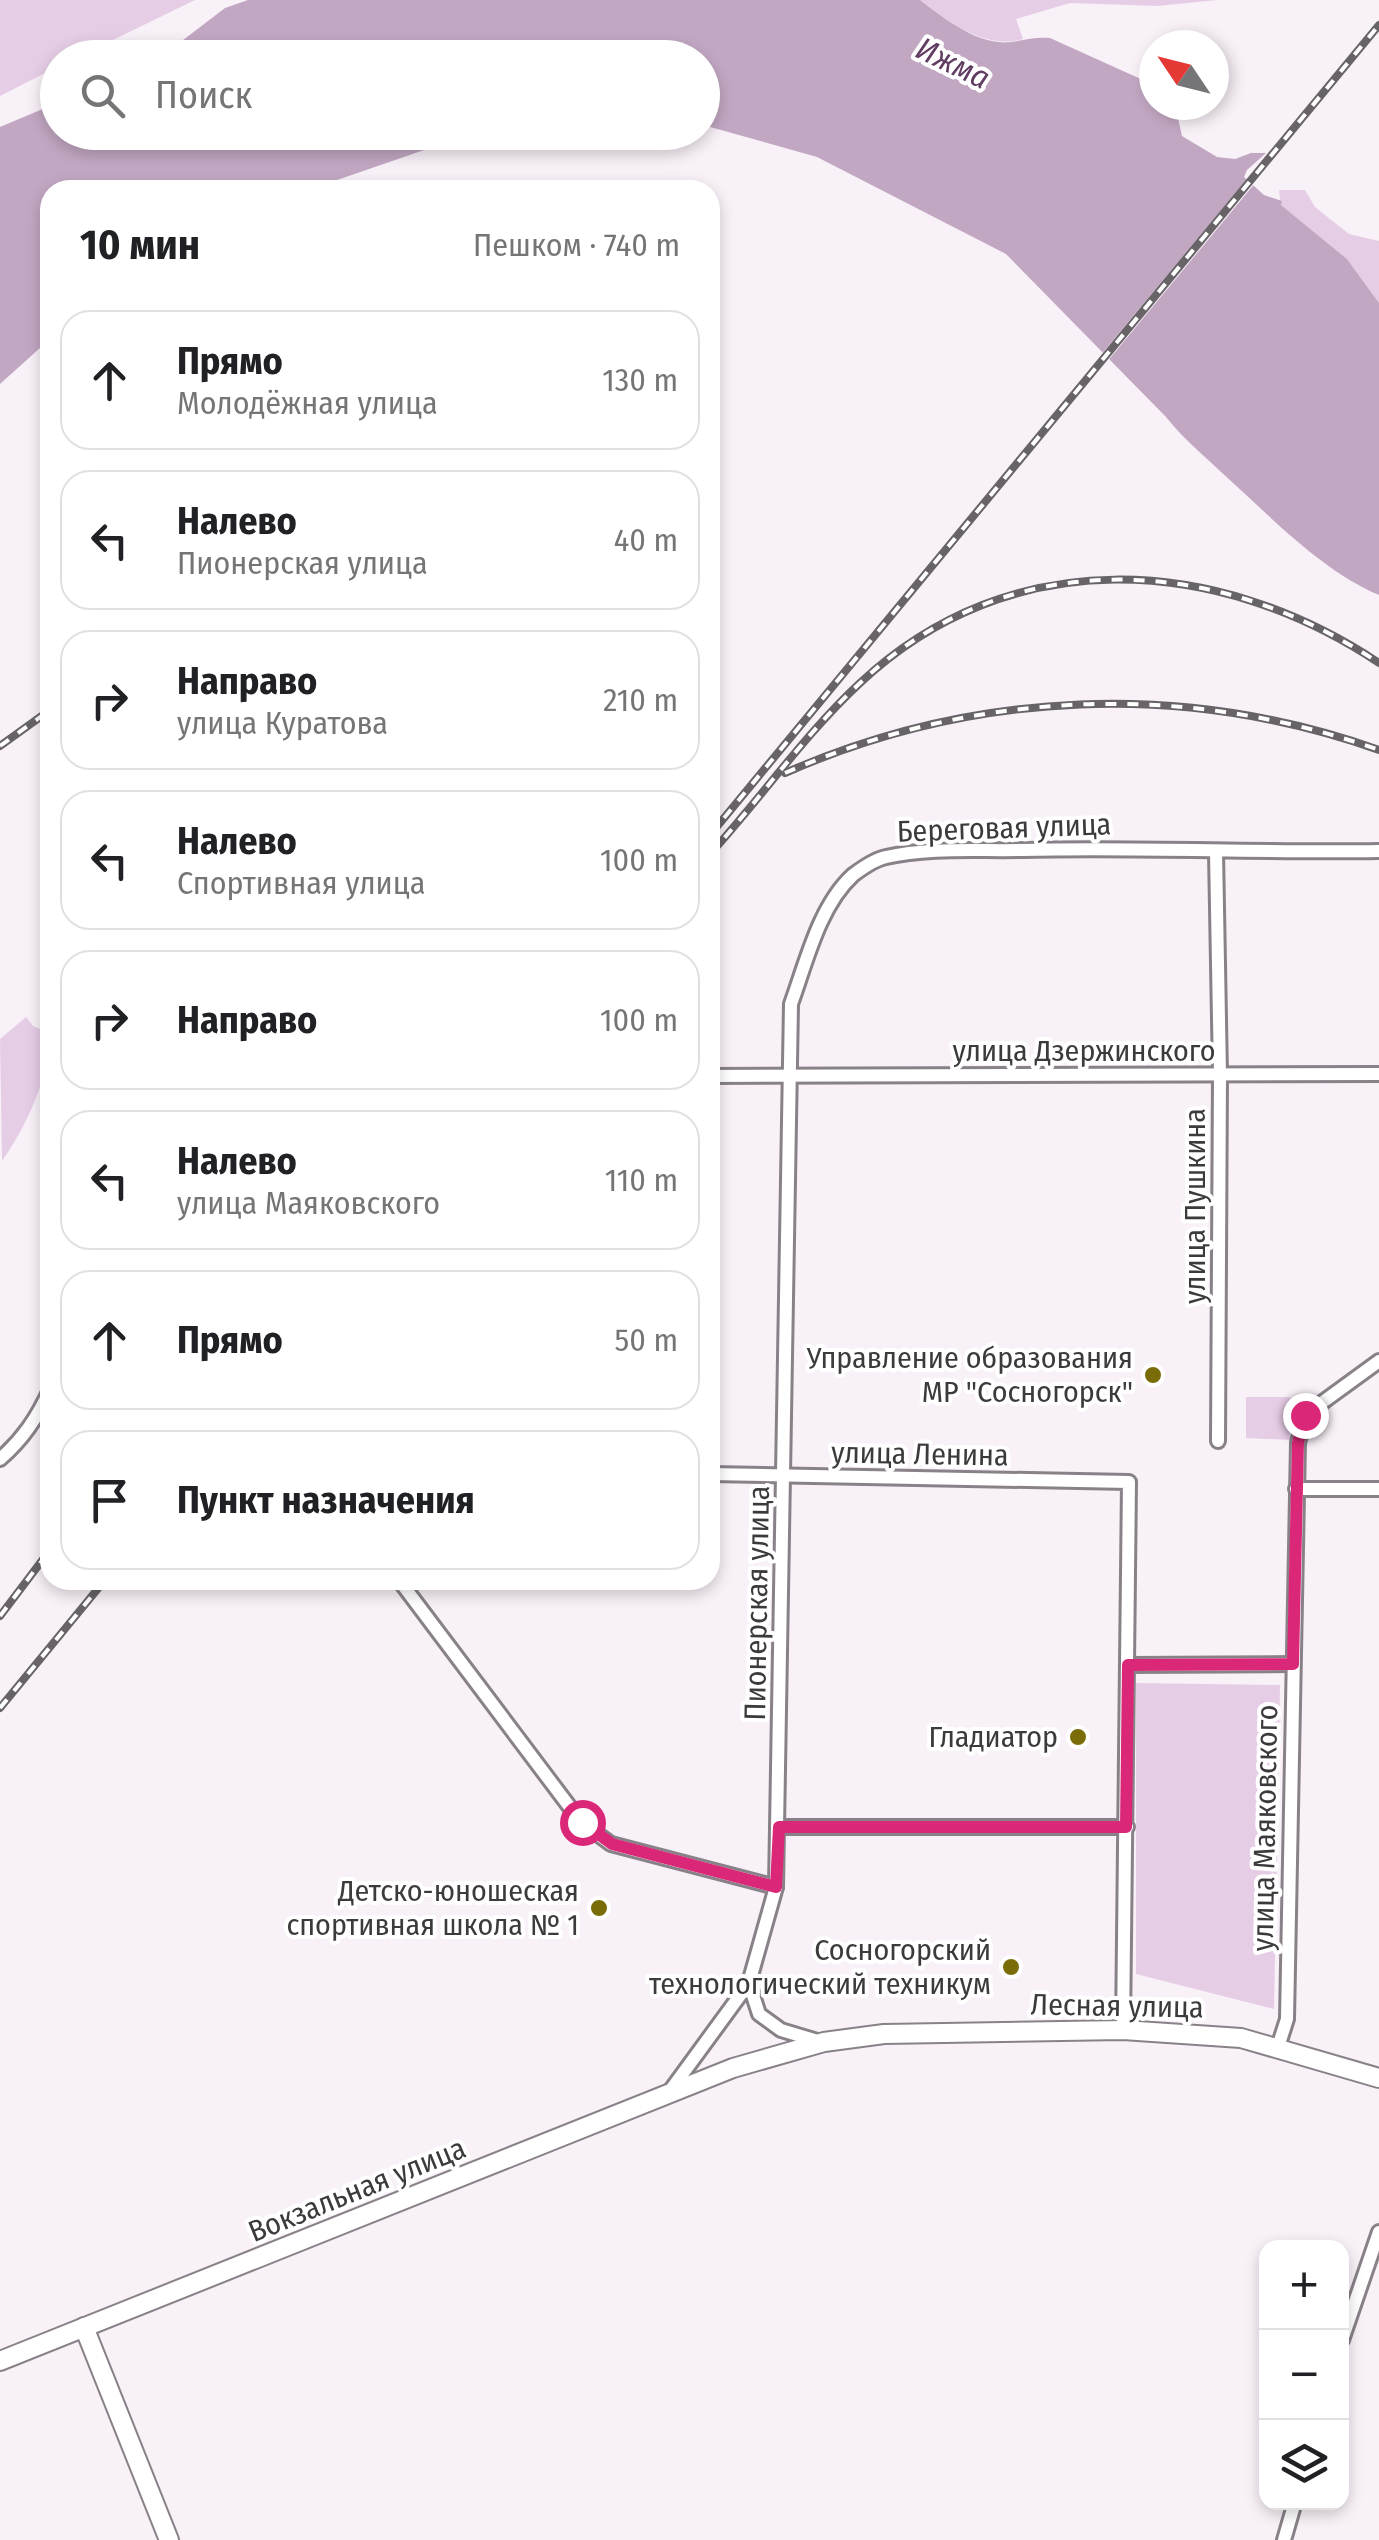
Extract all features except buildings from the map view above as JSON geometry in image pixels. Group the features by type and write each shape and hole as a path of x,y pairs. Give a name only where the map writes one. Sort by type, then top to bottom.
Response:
{"main road":[{"name":"Лесная улица","path":"733,2068 824,2042 884,2034 1124,2030 1213,2034 1278,2047 1379,2078"},
{"name":"Вокзальная улица","path":"0,2360 733,2068"},
{"path":"84,2327 169,2540"}],"street":[{"name":"Береговая улица","path":"790,1077 790,1004 819,929 853,875 883,858 934,852 1093,848 1379,851"},
{"name":"улица Пушкина","path":"1216,852 1220,1075 1218,1441"},
{"name":"улица Дзержинского","path":"720,1076 1379,1074"},
{"name":"Пионерская улица","path":"664,2098 749,1983 776,1887 790,1077"},
{"name":"улица Маяковского","path":"1278,2047 1288,2019 1298,1443 1305,1415 1379,1361"},
{"path":"0,1459 19,1442 40,1412"},
{"name":"улица Ленина","path":"720,1474 1129,1482 1128,1665"},
{"path":"1296,1489 1379,1488"},
{"path":"407,1590 582,1822 612,1844 776,1887"},
{"path":"1124,2030 1128,1665 1293,1664"},
{"path":"779,1827 1126,1827"},
{"path":"749,1983 759,2014 781,2030 824,2042"},
{"path":"1345,2330 1379,2232"},
{"path":"1284,2540 1293,2510"}],"shaded area":[{"path":"0,0 195,0 113,40 40,40 40,76 0,96"},
{"path":"920,0 1218,0 1157,6 1070,3 1016,19 1023,39 995,41 968,32"},
{"path":"1279,190 1305,190 1315,207 1349,234 1379,241 1379,303 1347,259 1281,205"},
{"path":"26,1017 40,1029 40,1085 20,1133 2,1161 0,1039"},
{"path":"1246,1397 1290,1397 1290,1440 1246,1438"},
{"path":"1136,1683 1280,1685 1274,2009 1136,1974"}],"water":[{"name":"Ижма","path":"248,0 920,0 951,23 987,40 1050,38 1139,78 1139,120 1178,120 1182,136 1217,157 1235,159 1266,153 1244,177 1264,195 1282,201 1281,205 1347,259 1379,303 1379,595 1319,559 1266,513 1189,442 1006,254 817,157 720,130 720,40 183,40 225,8"},
{"path":"40,110 40,150 424,150 337,180 40,180 40,348 0,384 0,127"}],"pier":[{"path":"1251,174 1256,182 1106,363 1100,356"}],"railway":[{"path":"720,823 1379,25"},
{"path":"720,842 860,683 919,637 982,605 1047,586 1115,580 1183,585 1251,601 1316,627 1379,663"},
{"path":"785,773 857,745 930,725 1005,711 1080,704 1155,705 1230,713 1305,728 1379,750"},
{"path":"0,746 40,717"},
{"path":"0,1616 40,1563"},
{"path":"0,1708 97,1590"}],"place":[{"name":"Управление образования МР \"Сосногорск\"","path":"1153,1375"},
{"name":"Гладиатор","path":"1078,1737"},
{"name":"Детско-юношеская спортивная школа № 1","path":"599,1908"},
{"name":"Сосногорский технологический техникум","path":"1011,1967"}],"route":[{"path":"582,1822 612,1844 776,1887 779,1827 1126,1827 1128,1665 1293,1664 1298,1443 1305,1415"}]}
